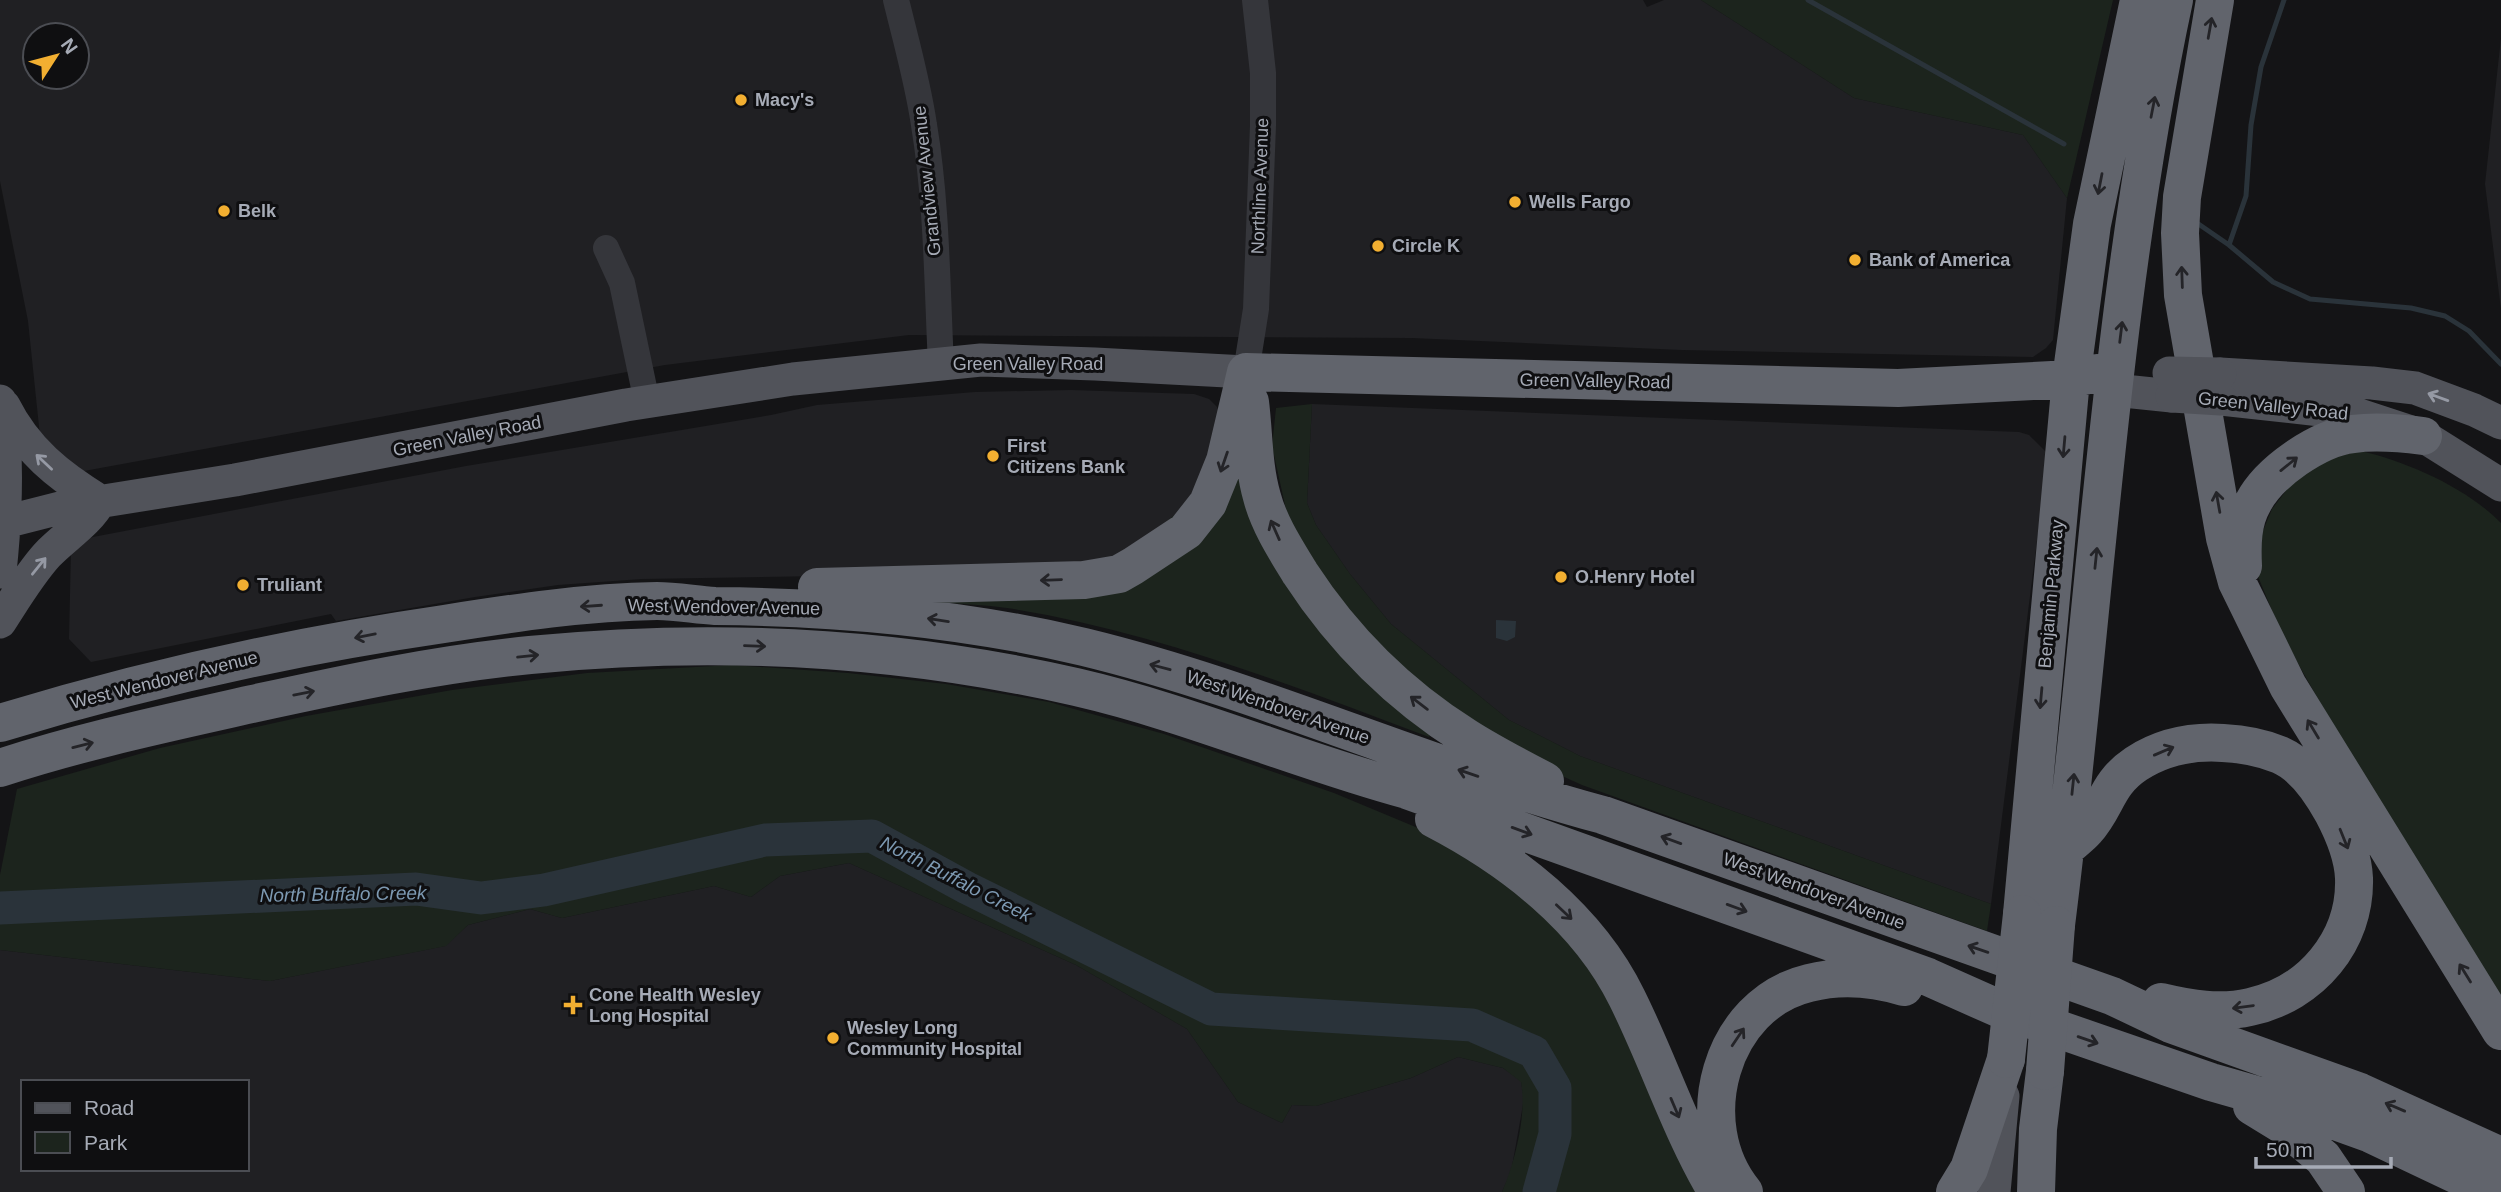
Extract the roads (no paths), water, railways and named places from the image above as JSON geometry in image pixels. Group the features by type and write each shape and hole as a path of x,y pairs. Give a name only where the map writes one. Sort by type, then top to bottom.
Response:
{"highway":[{"name":"Benjamin Parkway","path":"2038,1129 2045,1071 2039,919 2071,379 2092,224 2139,0"},
{"name":"Benjamin Parkway","path":"2006,1059 2039,919 2066,848 2115,379 2151,114 2174,0"},
{"path":"2215,0 2182,197 2180,233 2183,295 2225,538 2237,582 2288,686 2315,733 2501,1031"},
{"name":"Green Valley Road","path":"1246,372 1898,388 2115,379"},
{"path":"659,601 687,593 740,589 1084,580 1119,574 1186,531 1208,503 1225,461 1246,372"},
{"path":"1246,372 1262,499 1281,542 1315,596 1344,634 1384,676 1465,736 1603,815"},
{"path":"2262,635 2244,577 2242,544 2245,523 2263,488 2298,457 2315,447 2350,434 2383,432 2423,436"},
{"name":"West Wendover Avenue","path":"12,719 156,679 373,634 528,612 659,601 710,606 770,605 915,616 1081,646 1174,671 1528,795 1603,815 2112,996 2171,1024 2360,1092 2501,1156"},
{"path":"8,765 189,718 421,670 527,656 627,647 800,647 884,654 978,667 1078,687 1172,713 1341,772 1408,790 1928,977 2000,1009 2371,1134 2493,1192"},
{"path":"2066,848 2087,829 2115,781 2138,763 2179,745 2216,743 2248,745 2282,756 2302,771 2324,796 2350,853 2354,877 2348,923 2334,952 2308,982 2250,1007 2212,1011 2133,996 2112,996"},
{"path":"1341,772 1467,837 1503,860 1574,921 1626,995 1690,1144 1717,1192"},
{"path":"1744,1192 1726,1162 1718,1136 1716,1089 1725,1058 1737,1035 1772,1000 1809,983 1865,978 1953,1001 2000,1009"},
{"path":"1955,1192 1969,1169 2006,1059"},
{"path":"2211,1082 2283,1125 2323,1157 2346,1192"},
{"path":"2036,1192 2038,1129"}],"main road":[{"name":"Green Valley Road","path":"3,524 38,513 100,501 235,480 647,402 793,379 981,360 1246,372"},
{"name":"Green Valley Road","path":"2115,379 2171,385 2220,386 2372,383 2415,388 2501,423"},
{"name":"Green Valley Road","path":"2220,386 2356,414 2423,436 2501,485"},
{"path":"0,399 35,454 68,482 100,501 93,514 45,557 0,622"},
{"path":"0,399 4,425 0,572"},
{"name":"Benjamin Parkway","path":"1994,1192 2006,1059"},
{"name":"Benjamin Parkway","path":"2026,1192 2029,1164 2038,1129"}],"street":[{"name":"Grandview Avenue","path":"896,0 925,128 933,203 941,365"},
{"name":"Northline Avenue","path":"1246,372 1256,309 1263,125 1263,73 1255,0"},
{"path":"606,248 622,283 647,402"}],"waterway":[{"path":"1808,0 2064,144"},
{"path":"2229,245 2246,196 2251,125 2261,67 2284,0"},
{"path":"2197,223 2229,245 2273,282 2310,299 2411,308 2445,316 2469,331 2501,364"},
{"name":"North Buffalo Creek","path":"0,908 416,889 481,898 544,890 765,840 872,836 967,888 1211,1009 1472,1025 1534,1052 1555,1088 1555,1134 1539,1192"}],"place":[{"name":"Macy's","path":"741,100"},
{"name":"Wells Fargo","path":"1515,202"},
{"name":"Belk","path":"224,211"},
{"name":"Circle K","path":"1378,246"},
{"name":"Bank of America","path":"1855,260"},
{"name":"First Citizens Bank","path":"993,456"},
{"name":"O.Henry Hotel","path":"1561,577"},
{"name":"Truliant","path":"243,585"},
{"name":"Cone Health Wesley Long Hospital","path":"573,1005"},
{"name":"Wesley Long Community Hospital","path":"833,1038"}]}
